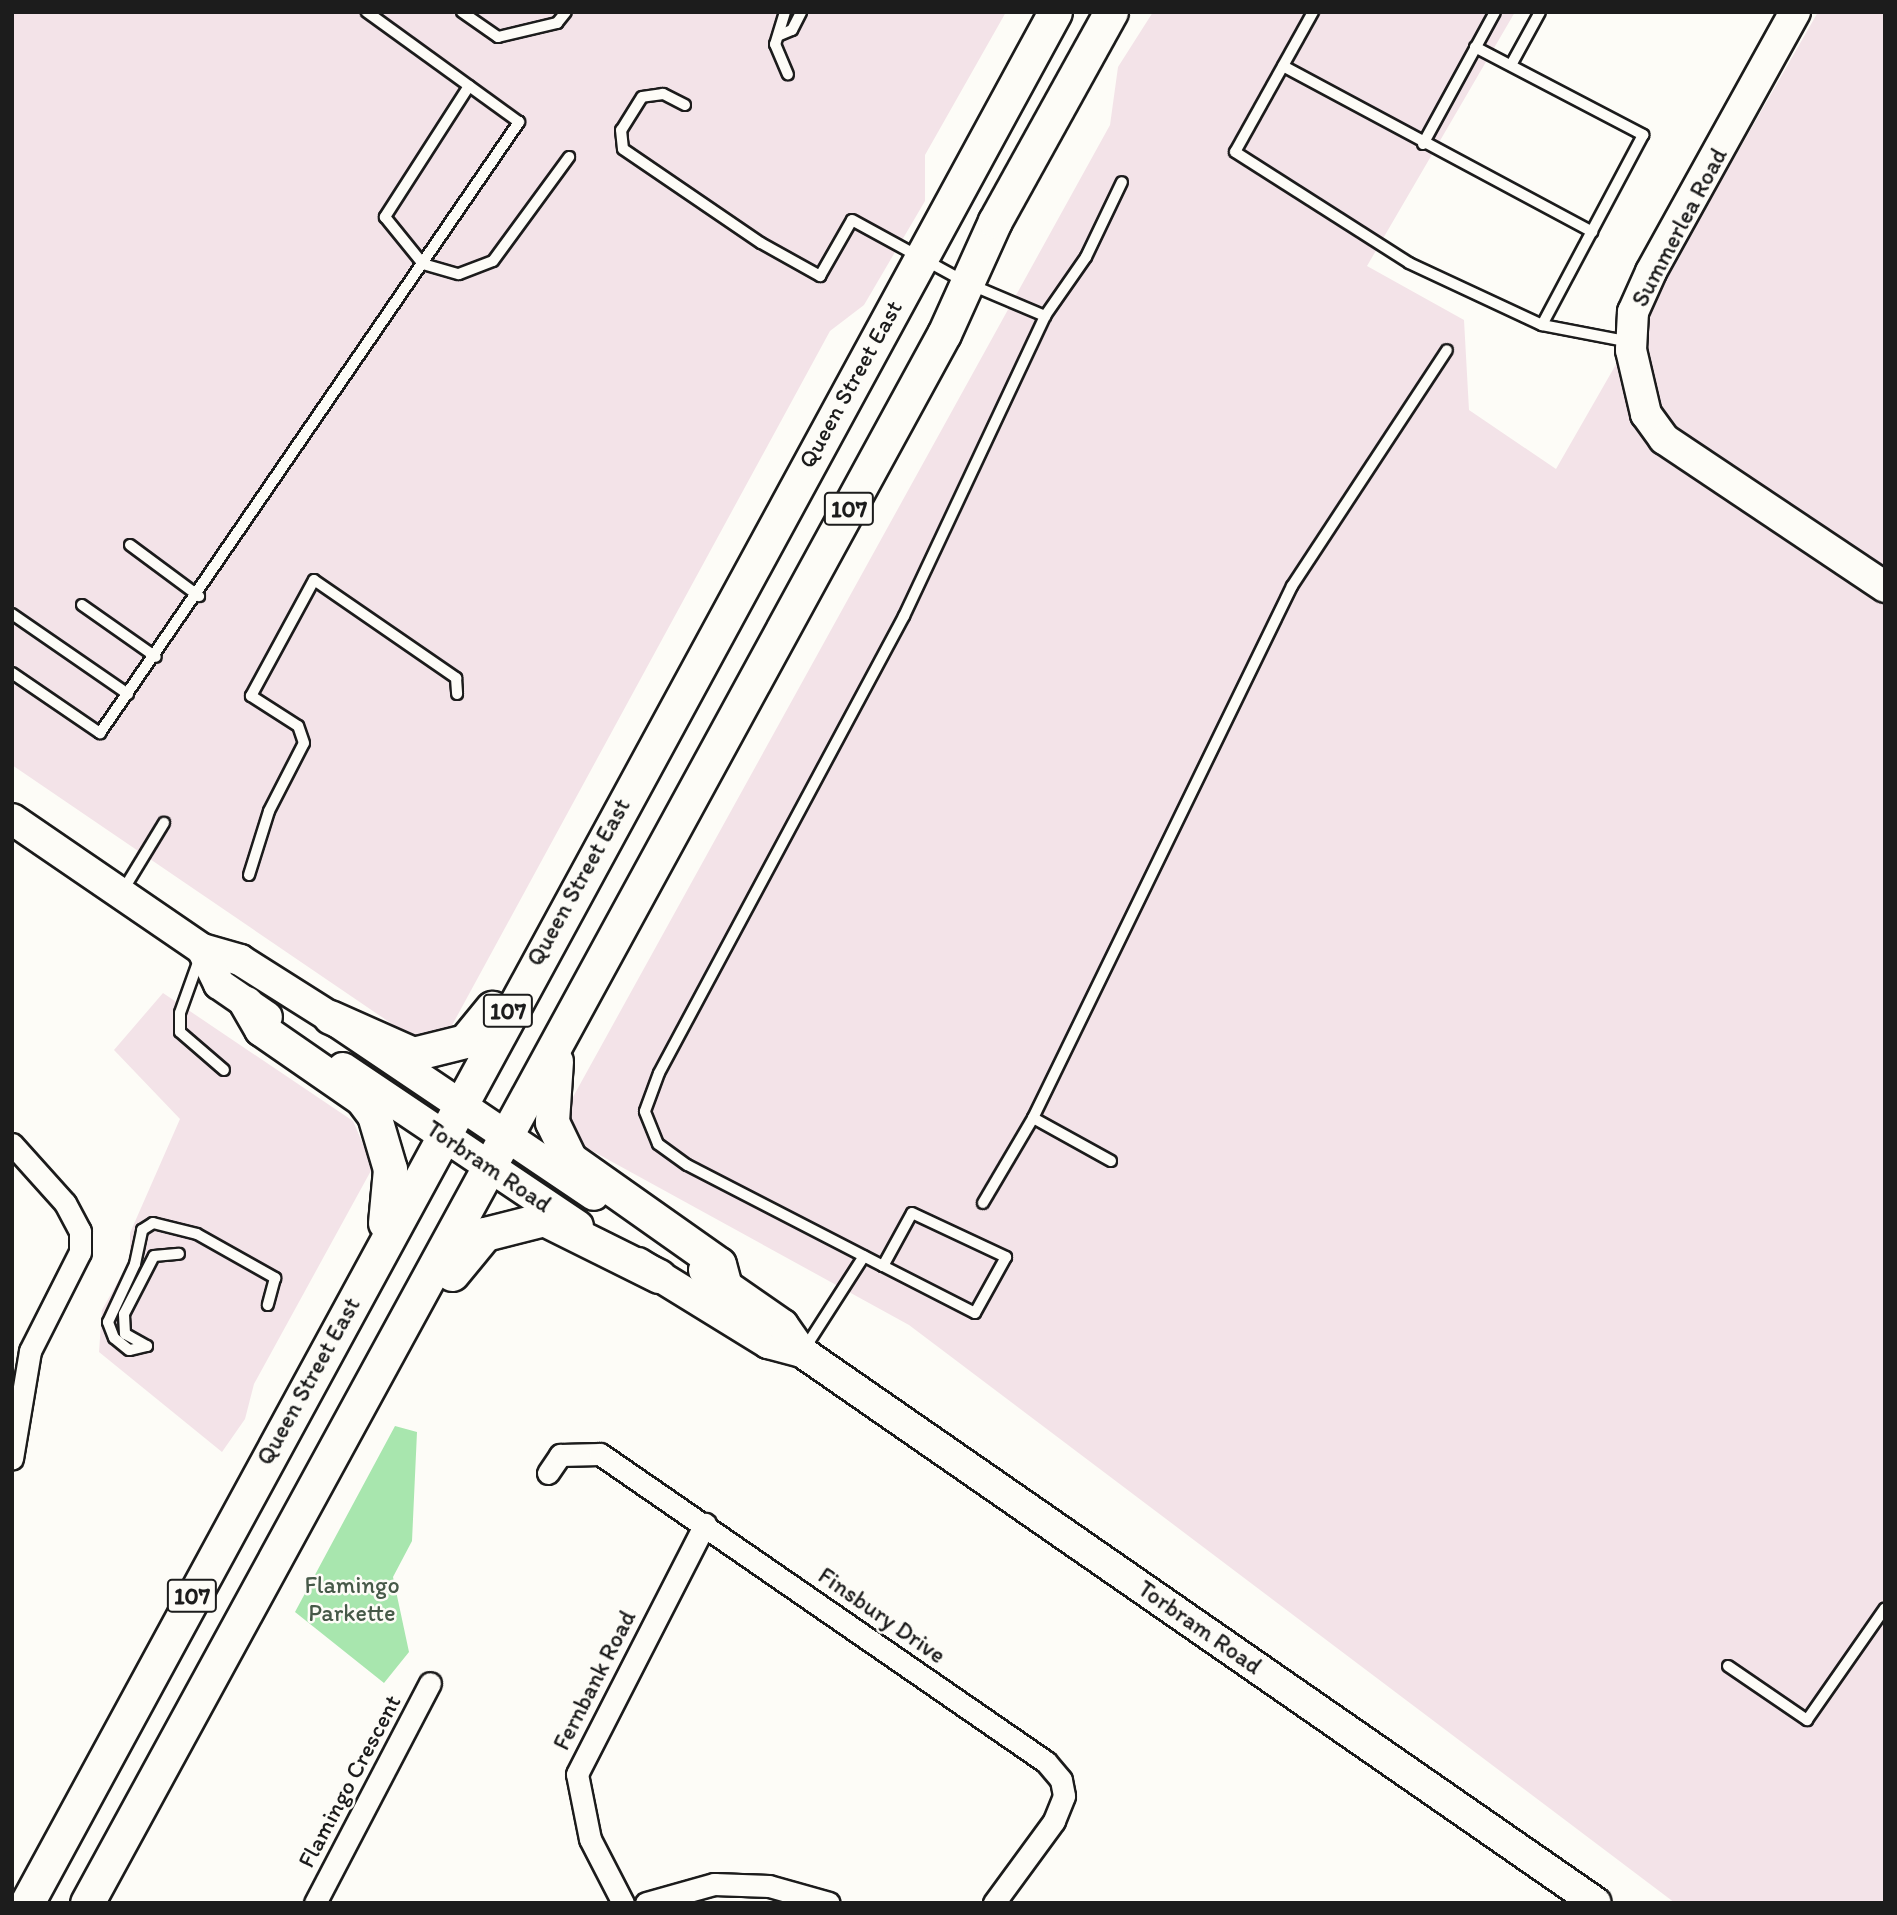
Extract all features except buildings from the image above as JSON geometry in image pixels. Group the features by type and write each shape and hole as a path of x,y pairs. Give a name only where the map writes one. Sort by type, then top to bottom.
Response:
{"main road":[{"name":"Queen Street East","path":"27,1903 458,1102 1055,12"},
{"name":"107","path":"87,1903 491,1168 1111,12"},
{"name":"Summerlea Road","path":"1795,12 1651,271 1633,312 1631,342 1646,414 1664,439 1885,587"},
{"name":"Torbram Road","path":"12,818 202,949 240,960 458,1102 783,1325 802,1352"},
{"path":"330,1017 413,1054 451,1049 483,1023 538,923 559,919"},
{"name":"Torbram Road","path":"202,949 219,984 246,1003 491,1168 659,1276 768,1343 802,1352 1596,1903"},
{"path":"590,983 553,1073 552,1122 559,1144 570,1159 719,1264 724,1283"},
{"path":"246,1003 261,1030 362,1099 374,1115 387,1152 390,1202 358,1290"},
{"path":"363,1404 387,1395 463,1256 496,1228 544,1219 562,1224 659,1276"}],"street":[{"path":"12,1144 65,1203 80,1231 80,1252 30,1351 12,1458"},
{"name":"Finsbury Drive","path":"548,1473 560,1455 600,1454 1046,1762 1061,1780 1064,1796 1054,1821 994,1903"},
{"name":"Fernbank Road","path":"624,1903 590,1839 577,1774 705,1524"},
{"name":"Flamingo Crescent","path":"314,1903 430,1683"},
{"path":"646,1903 714,1884 769,1886 829,1903"}],"lane":[{"path":"12,673 100,733 199,596 519,122 367,12"},
{"path":"463,12 498,37 557,23 566,12"},
{"path":"785,12 775,44 788,74"},
{"path":"780,35 792,30 801,12"},
{"path":"1313,12 1235,152 1409,262 1542,325 1631,342"},
{"path":"1423,144 1495,12"},
{"path":"1511,65 1540,12"},
{"path":"1475,47 1643,135 1542,325"},
{"path":"1283,66 1423,144 1592,232"},
{"path":"469,86 386,217 423,264 459,274 494,261 569,158"},
{"path":"685,105 663,94 642,97 621,130 624,149 732,225 820,275 852,220 967,283 1045,316"},
{"path":"883,1266 912,1213 1006,1257 975,1313 687,1166 657,1144 645,1111 659,1073 904,616 1045,316 1086,257 1122,182"},
{"path":"983,1203 1033,1118 1292,586 1447,350"},
{"path":"130,545 199,596"},
{"path":"249,875 269,811 304,743 298,726 251,696 314,580 456,678 457,694"},
{"path":"82,605 156,657"},
{"path":"12,614 128,694"},
{"path":"121,894 164,823"},
{"path":"202,949 180,1013 180,1032 224,1070"},
{"path":"1033,1118 1111,1161"},
{"path":"179,1254 154,1256 124,1314 125,1335 146,1346 129,1350 114,1338 108,1322 135,1264 142,1230 153,1223 197,1234 275,1278 268,1305"},
{"path":"802,1352 864,1256"},
{"path":"1728,1666 1807,1720 1885,1608"}],"shaded area":[{"path":"12,12 1006,12 925,155 925,201 864,305 830,331 450,1029 414,1039 12,765"},
{"path":"1153,12 1515,12 1367,266 1464,320 1469,410 1556,469 1818,12 1885,12 1885,1903 1675,1903 909,1325 576,1142 568,1106 1110,125 1118,67"},
{"path":"163,993 353,1121 373,1167 254,1384 245,1419 222,1452 99,1352 102,1310 130,1260 130,1233 180,1119 114,1050"}],"green space":[{"name":"Flamingo Parkette","path":"395,1426 417,1432 412,1541 393,1577 409,1652 384,1683 295,1612"}]}
